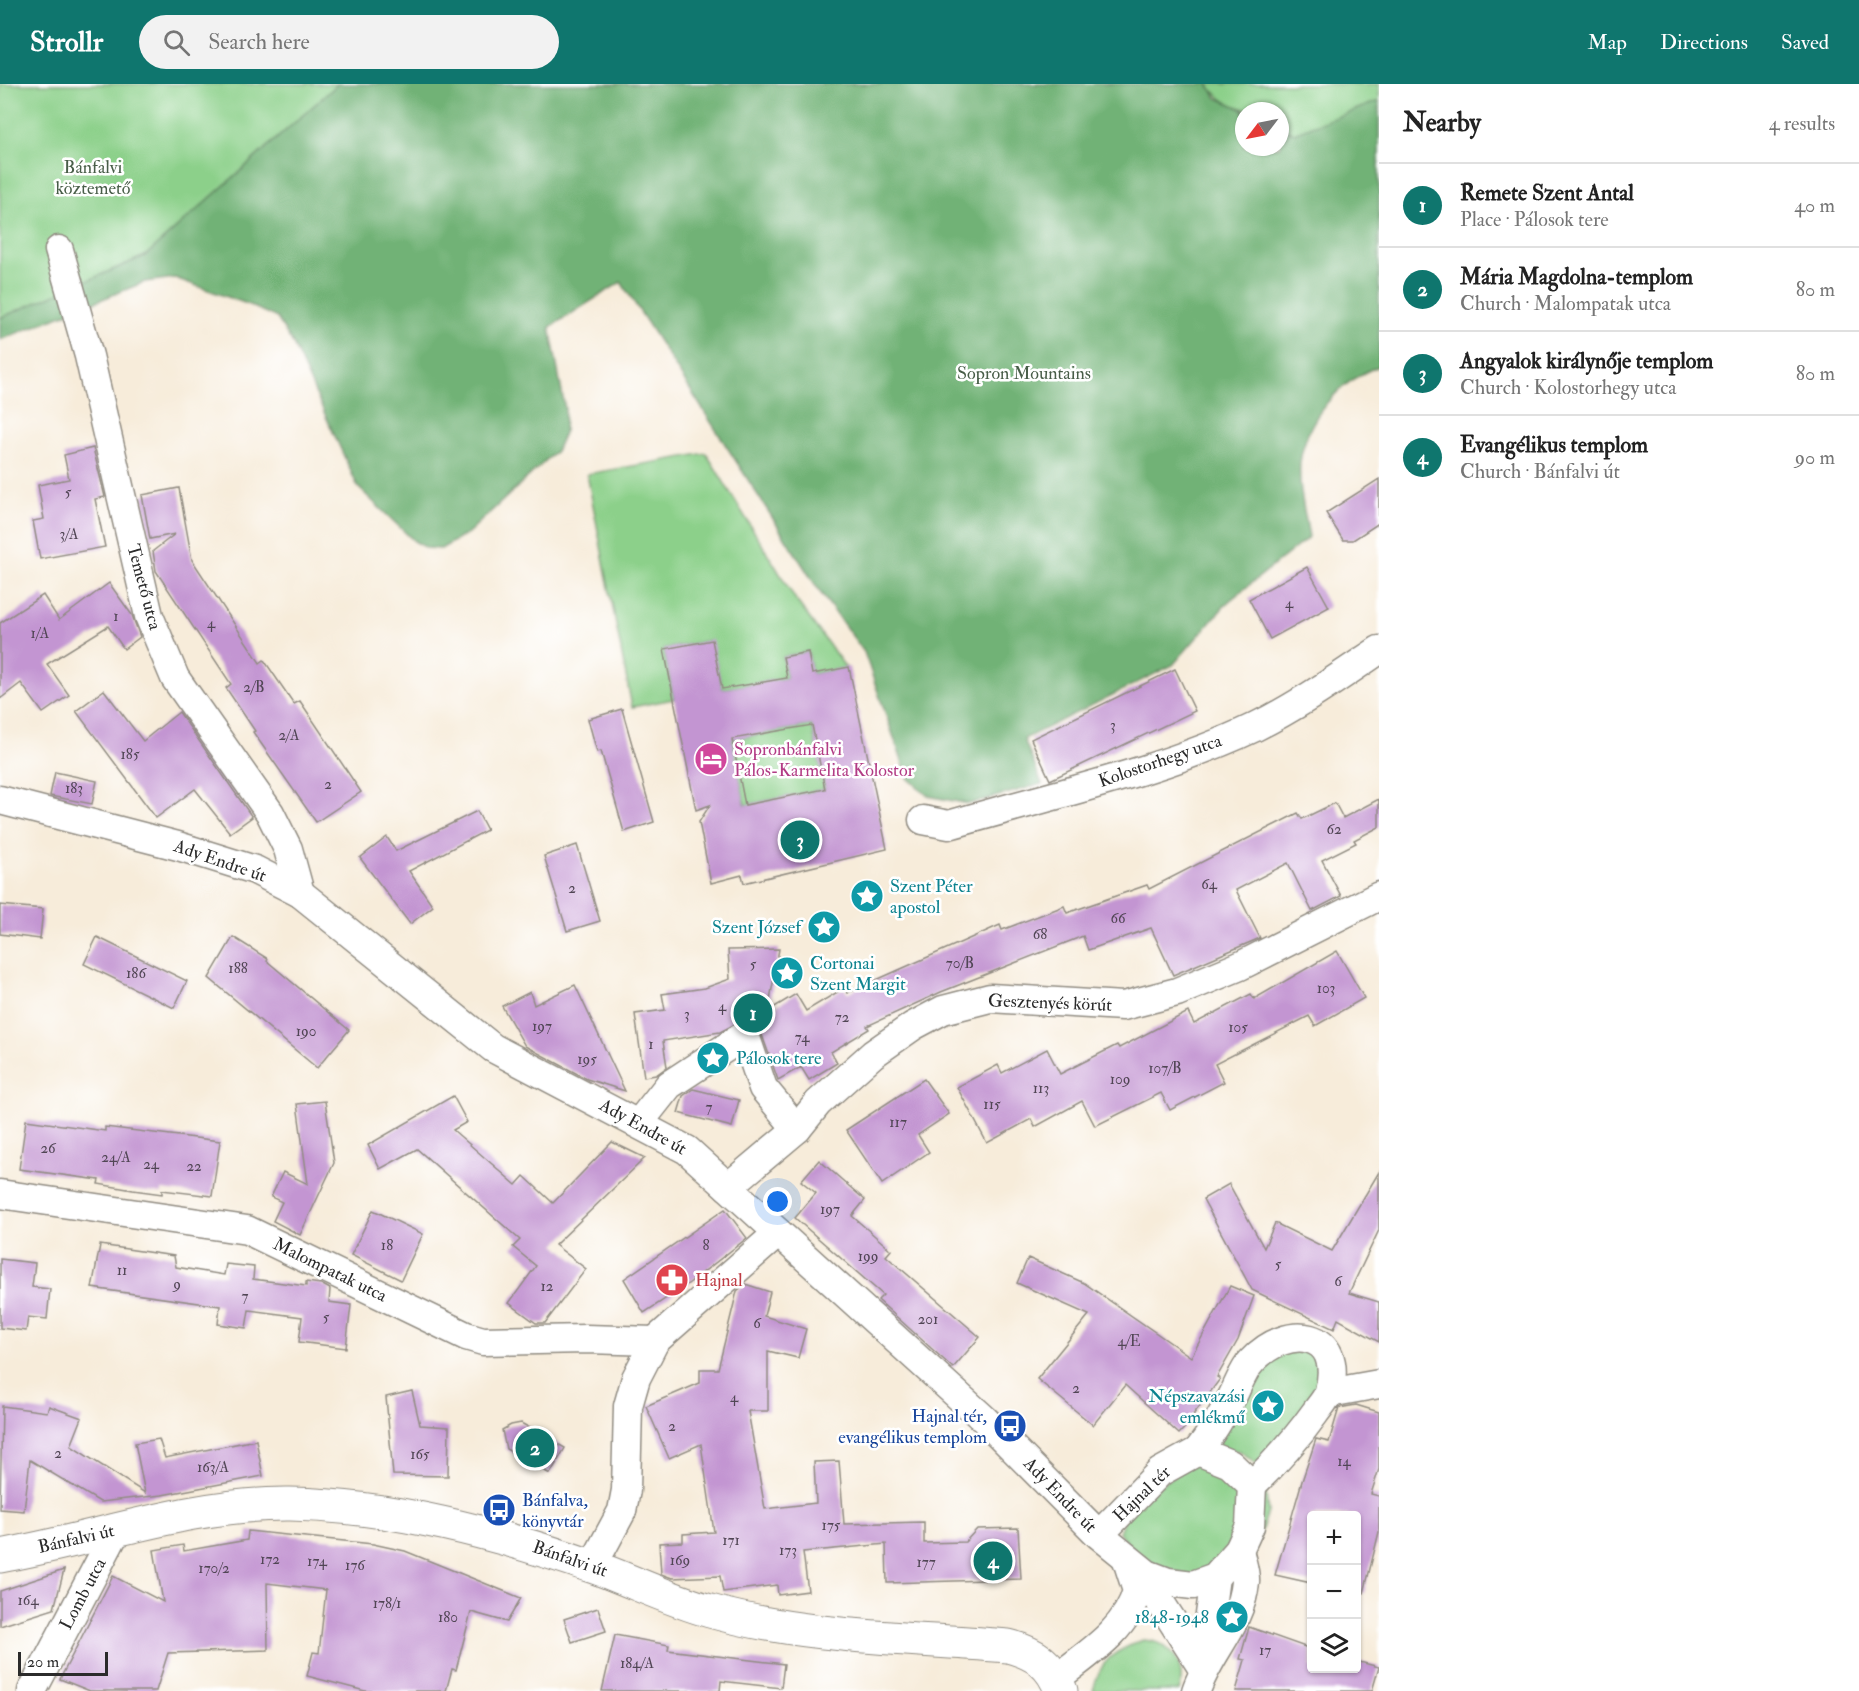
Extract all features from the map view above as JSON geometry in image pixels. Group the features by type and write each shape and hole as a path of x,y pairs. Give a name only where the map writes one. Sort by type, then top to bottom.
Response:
{"street":[{"name":"Temető utca","path":"59,249 89,356 149,616 175,678 270,813 288,849 300,893"},
{"name":"Kolostorhegy utca","path":"923,820 950,825 1172,760 1254,727 1319,690 1379,650"},
{"name":"Ady Endre út","path":"0,800 178,846 255,870 300,893 493,1048 687,1150 984,1419 1098,1535 1127,1560"},
{"name":"Gesztenyés körút","path":"728,1187 796,1129 818,1103 873,1054 913,1026 943,1010 990,998 1123,1006 1177,992 1240,966 1379,896"},
{"path":"639,1123 669,1084 745,1035 763,1088 796,1129"},
{"name":"Malompatak utca","path":"0,1194 247,1230 466,1336 483,1341 586,1339 655,1341"},
{"path":"592,1567 622,1511 626,1490 628,1406 636,1378 655,1341 778,1233"},
{"path":"1113,1633 1204,1581 1239,1550 1250,1526 1251,1485 1288,1450 1329,1393 1330,1361 1324,1348 1312,1337 1296,1336 1277,1341 1251,1362 1218,1423 1198,1451 1230,1464 1251,1485"},
{"path":"1329,1393 1379,1384"},
{"name":"Hajnal tér","path":"1098,1535 1160,1472 1198,1451"},
{"name":"Bánfalvi út","path":"0,1556 117,1529 246,1505 326,1506 409,1516 466,1528 528,1545 707,1610 762,1624 1008,1646 1028,1651 1045,1662 1059,1684"},
{"name":"Lomb utca","path":"32,1691 117,1529"},
{"path":"1199,1680 1233,1625 1245,1581 1239,1550"},
{"path":"1127,1560 1158,1579 1204,1581"},
{"path":"1127,1560 1162,1605 1199,1680"},
{"path":"1059,1684 1113,1633 1129,1612 1137,1591 1127,1560"},
{"path":"1199,1680 1204,1581"}],"green space":[{"name":"Bánfalvi köztemető","path":"0,84 338,84 145,256 0,318"},
{"name":"Sopron Mountains","path":"338,84 1208,84 1217,98 1235,106 1235,156 1289,156 1289,130 1294,133 1379,101 1379,366 1364,373 1338,392 1326,404 1309,431 1300,463 1300,481 1309,537 1228,602 1173,665 1024,739 1042,784 969,804 928,796 908,778 864,652 820,592 621,282 550,327 565,409 564,433 556,451 468,533 441,549 426,548 414,541 358,487 293,344 277,318 247,304 175,278 145,282 0,340 0,318 145,256"},
{"path":"1208,84 1379,84 1379,101 1294,133 1289,130 1289,102 1235,102 1235,105 1215,93"},
{"path":"706,453 796,600 846,668 812,674 808,652 783,657 787,678 722,689 711,640 664,649 674,699 632,707 587,474"},
{"path":"812,725 825,789 745,805 732,739"},
{"path":"1289,1340 1337,1358 1267,1473 1240,1451 1209,1447 1261,1359"},
{"path":"1207,1451 1264,1477 1268,1512 1256,1546 1202,1581 1137,1558 1119,1532 1128,1509"},
{"path":"1143,1640 1161,1645 1174,1656 1181,1672 1179,1691 1093,1691 1100,1671 1109,1658"}],"building":[{"path":"93,448 105,497 95,499 105,547 40,559 33,521 44,519 38,485 69,479 64,455"},
{"path":"1379,479 1379,523 1353,540 1343,540 1326,513"},
{"path":"179,488 192,560 260,663 264,660 294,704 300,701 361,792 316,822 253,732 255,731 226,688 231,684 156,571 153,551 175,534 150,539 142,495"},
{"path":"1307,567 1329,607 1270,639 1249,599"},
{"path":"109,583 132,615 140,637 124,649 108,626 47,664 69,695 43,713 21,683 0,699 0,623 43,595 59,620"},
{"name":"Sopronbánfalvi Pálos-Karmelita Kolostor","path":"712,640 722,689 787,678 783,657 808,652 812,674 849,667 887,849 744,883 742,875 711,883 699,822 710,805 696,810 664,649","holes":["812,725 825,789 745,805 732,739"]},
{"path":"1175,669 1195,711 1050,780 1031,739"},
{"path":"104,690 143,741 179,712 252,817 230,833 195,789 156,818 76,711"},
{"path":"622,709 654,822 624,832 601,751 597,752 588,719"},
{"path":"55,772 97,781 92,804 50,796"},
{"path":"1379,799 1379,827 1354,840 1356,843 1322,860 1341,896 1312,911 1288,863 1236,890 1260,938 1173,975 1151,928 1088,950 1083,936 941,992 867,1026 869,1029 831,1052 837,1063 809,1080 801,1067 778,1080 760,1029 754,1021 745,1019 720,1032 663,1041 667,1067 656,1075 644,1077 635,1014 665,1010 662,994 705,988 730,979 728,950 779,949 768,1011 796,994 806,1011 844,988 847,993 1000,925 1002,930 1064,906 1067,913 1147,885 1149,889 1298,813 1302,819 1335,803 1343,818"},
{"path":"477,811 487,830 409,871 433,906 410,924 360,858 387,837 396,851"},
{"path":"577,845 600,921 567,931 544,856"},
{"path":"0,905 43,909 40,939 0,934"},
{"path":"97,937 187,981 174,1008 84,964"},
{"path":"233,937 268,959 267,961 349,1030 317,1068 209,978"},
{"path":"1337,951 1364,998 1315,1026 1309,1016 1215,1064 1224,1082 1170,1110 1161,1093 1095,1126 1082,1101 1035,1127 1031,1119 987,1143 957,1087 998,1065 1002,1073 1047,1049 1060,1074 1117,1045 1119,1048 1188,1012 1194,1024 1251,994 1254,999"},
{"path":"575,985 625,1091 587,1079 525,1046 502,1006 530,992 534,1005"},
{"path":"924,1079 949,1114 918,1135 929,1152 882,1184 846,1130"},
{"path":"693,1089 739,1100 732,1127 678,1113 683,1096"},
{"path":"453,1096 467,1122 453,1130 516,1185 524,1176 553,1203 612,1142 645,1158 555,1245 586,1269 545,1323 536,1323 509,1303 536,1266 513,1247 520,1240 417,1149 380,1169 368,1145"},
{"path":"325,1101 334,1163 300,1235 273,1221 282,1202 271,1197 283,1172 308,1184 297,1104"},
{"path":"26,1120 105,1131 105,1127 220,1141 212,1196 162,1190 162,1194 133,1190 98,1184 99,1180 19,1169"},
{"path":"819,1160 865,1200 852,1216 891,1250 886,1256 980,1337 953,1368 878,1300 883,1295 795,1218 816,1193 801,1181"},
{"path":"1379,1172 1379,1230 1349,1293 1379,1302 1379,1342 1338,1319 1334,1329 1252,1290 1203,1199 1229,1184 1264,1248 1275,1223 1332,1251"},
{"path":"725,1209 747,1238 688,1284 644,1313 624,1279"},
{"path":"373,1210 423,1234 401,1280 351,1255"},
{"path":"100,1245 174,1256 176,1267 224,1275 226,1264 254,1267 253,1279 306,1286 306,1282 321,1284 330,1289 329,1302 351,1305 346,1348 299,1342 302,1317 249,1310 246,1328 218,1324 220,1306 92,1288"},
{"path":"1028,1258 1084,1283 1191,1357 1230,1286 1254,1296 1238,1340 1217,1377 1220,1379 1193,1415 1195,1417 1179,1434 1125,1385 1093,1425 1037,1379 1089,1315 1017,1283"},
{"path":"0,1259 35,1263 32,1287 50,1289 47,1319 28,1317 26,1331 0,1328"},
{"path":"745,1284 770,1292 764,1316 806,1329 798,1358 768,1351 768,1411 748,1411 765,1509 816,1503 814,1462 839,1461 844,1524 924,1522 924,1543 965,1542 977,1529 1018,1528 1021,1579 887,1583 886,1544 803,1552 808,1591 778,1595 777,1585 723,1592 720,1576 672,1578 661,1574 659,1543 683,1542 683,1534 714,1532 701,1444 669,1458 646,1406 700,1383 700,1369 718,1369 737,1291"},
{"path":"412,1391 420,1425 449,1427 448,1476 393,1475 386,1397"},
{"path":"1356,1405 1379,1412 1379,1469 1371,1494 1379,1496 1379,1532 1364,1593 1361,1593 1361,1511 1307,1511 1307,1582 1275,1575 1316,1439 1329,1442 1339,1408"},
{"path":"2,1406 47,1412 49,1406 82,1418 71,1446 145,1493 135,1443 159,1439 165,1458 256,1440 263,1476 162,1495 100,1502 30,1460 24,1511 0,1509"},
{"path":"521,1423 565,1448 550,1474 506,1449 502,1430"},
{"path":"248,1531 373,1544 405,1551 521,1598 507,1622 471,1612 456,1670 452,1669 446,1691 365,1691 307,1676 313,1652 319,1653 326,1590 267,1583 268,1650 168,1653 156,1691 90,1691 60,1679 113,1576 163,1602 154,1550 183,1545 184,1551 247,1540"},
{"path":"64,1570 54,1609 0,1626 0,1591"},
{"path":"598,1608 606,1631 572,1642 564,1619"},
{"path":"1249,1627 1307,1648 1307,1673 1361,1673 1361,1662 1379,1667 1372,1691 1236,1691 1245,1660 1240,1659"},
{"path":"615,1635 669,1645 668,1650 784,1664 781,1688 721,1681 720,1691 602,1691"}],"place":[{"name":"Sopronbánfalvi Pálos-Karmelita Kolostor","path":"711,759"},
{"name":"Angyalok királynője templom","path":"800,840"},
{"name":"Szent Péter apostol","path":"867,896"},
{"name":"Szent József","path":"824,927"},
{"name":"Cortonai Szent Margit","path":"787,973"},
{"name":"Remete Szent Antal","path":"753,1013"},
{"name":"Pálosok tere","path":"713,1058"},
{"name":"Hajnal","path":"672,1280"},
{"name":"Népszavazási emlékmű","path":"1268,1406"},
{"name":"Hajnal tér, evangélikus templom","path":"1010,1426"},
{"name":"Mária Magdolna-templom","path":"535,1448"},
{"name":"Bánfalva, könyvtár","path":"499,1510"},
{"name":"Evangélikus templom","path":"993,1561"},
{"name":"1848-1948","path":"1232,1617"}]}
